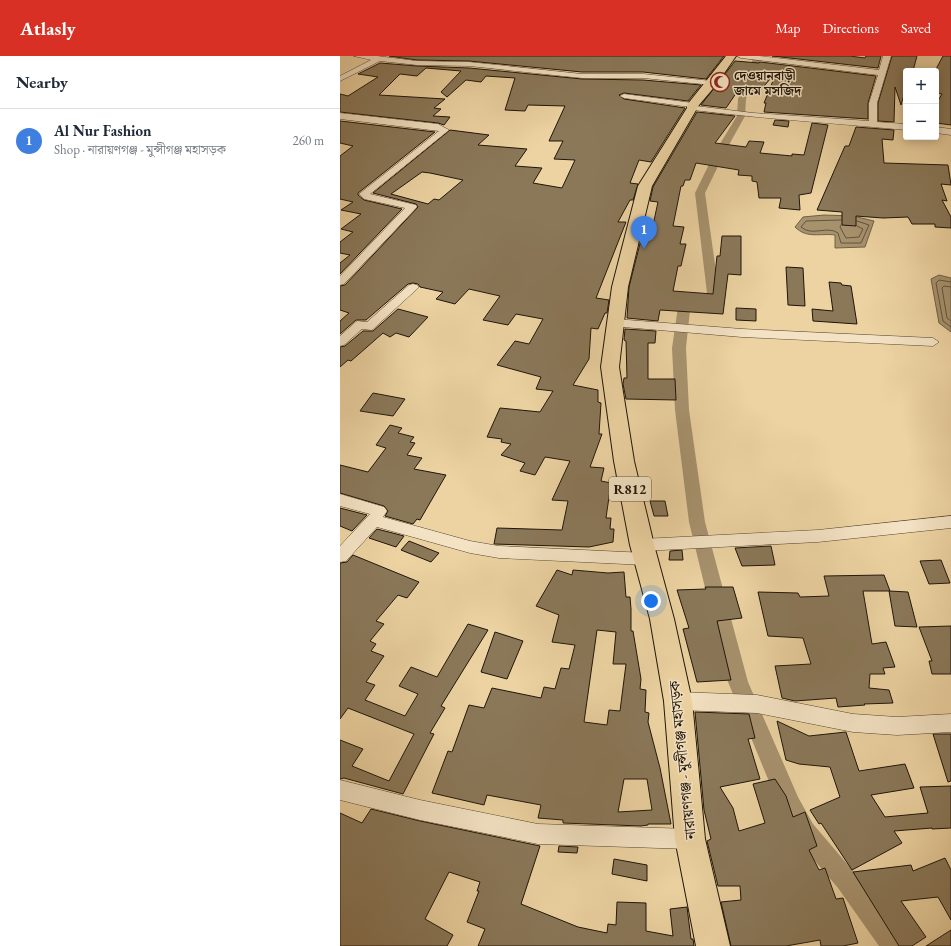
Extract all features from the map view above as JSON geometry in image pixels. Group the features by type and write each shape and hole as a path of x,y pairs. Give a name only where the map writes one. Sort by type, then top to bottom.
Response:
{"main road":[{"name":"নারায়ণগঞ্জ - মুন্সীগঞ্জ মহাসড়ক","path":"713,946 690,839 678,701 662,619 644,552 624,461 610,367 620,287 645,186 693,107 712,83 740,56"}],"street":[{"path":"358,56 417,62 469,64 582,76 644,76 712,83"},
{"path":"740,56 881,73"},
{"path":"873,124 874,103 881,73 887,56"},
{"path":"340,79 378,59"},
{"path":"624,96 752,115 903,127"},
{"path":"340,116 438,127 444,130 364,194 367,197 412,207 340,282"},
{"path":"939,130 951,132"},
{"path":"340,342 361,324 368,327 413,287"},
{"path":"616,323 818,337 933,342"},
{"path":"340,500 379,511 374,520 340,556"},
{"path":"374,520 470,547 499,552 644,552 694,542 818,536 951,522"},
{"path":"678,701 757,704 853,723 897,726 951,723"},
{"path":"340,790 420,810 538,834 690,839"}],"water":[{"path":"824,215 853,216 874,221 865,247 835,248 835,235 814,235 804,233 795,227 803,217"},
{"path":"939,275 951,278 951,332 939,323 931,279"}],"building":[{"path":"389,56 724,56 706,79 643,72 582,72 469,61 417,60"},
{"path":"772,56 850,56 865,58 866,56 881,56 878,68"},
{"path":"892,56 917,56 914,68 903,68 903,98 901,105 895,87 894,122 878,121 878,103"},
{"path":"943,56 951,56 951,125 939,123 939,99 942,94 939,94 939,68 937,68"},
{"path":"735,61 760,62 876,76 868,103 868,119 764,112 766,103 764,103 777,71 758,93 737,92 726,108 701,105"},
{"path":"380,63 469,68 582,79 643,80 701,85 688,101 624,93 619,95 624,99 685,108 651,162 639,160 630,183 638,184 633,200 630,200 618,222 626,222 596,298 609,300 607,313 605,313 598,329 591,328 589,359 573,385 598,390 598,402 601,403 599,434 602,434 590,467 604,468 601,481 611,483 606,518 611,518 610,529 614,529 613,542 589,547 494,544 497,528 562,530 568,501 552,500 570,461 545,457 535,475 520,471 525,463 501,455 511,444 501,442 502,439 487,437 500,408 540,412 553,391 536,389 541,377 497,365 515,341 529,344 543,319 516,314 508,325 483,320 500,296 469,289 455,304 436,299 443,292 420,287 418,284 413,283 408,284 366,320 356,320 340,334 340,321 349,313 340,310 340,286 345,285 418,207 416,204 373,193 450,130 489,135 478,145 527,149 515,166 542,168 533,183 562,188 575,160 554,159 563,141 549,141 565,106 528,105 525,111 505,110 515,78 486,76 481,82 466,80 447,97 441,92 461,71 426,68 417,76 400,74 379,95 445,99 434,108 441,109 433,116 450,117 444,125 438,123 340,112 340,94 348,96 378,77 358,74","holes":["422,172 463,180 439,200 434,199 428,204 391,194"]},
{"path":"697,112 735,116 715,143 746,147 749,141 764,142 760,153 792,156 792,154 804,155 812,123 828,125 811,193 799,195 800,210 779,208 781,198 759,198 757,182 752,181 752,176 738,175 739,170 696,163 690,180 685,180 683,186 681,186 673,226 684,227 680,244 686,244 681,266 678,266 673,291 713,294 717,256 720,256 722,236 741,236 741,275 728,274 723,314 660,310 658,321 627,318 629,287 645,224 653,225 658,202 650,201 653,187"},
{"path":"775,120 789,121 788,127 773,125"},
{"path":"340,121 435,132 358,193 358,195 364,200 402,209 340,274 340,263 350,255 340,253 340,242 353,232 341,229 361,214 341,210 353,202 340,199 340,156 353,146 340,143"},
{"path":"856,127 894,130 893,140 882,139 884,163 948,165 951,185 941,184 947,201 942,200 951,217 951,228 935,227 935,224 912,224 908,217 883,218 856,216 856,226 842,225 842,212 817,210 845,146 849,146"},
{"path":"786,267 803,268 805,306 788,305"},
{"path":"829,282 851,286 857,324 813,321 812,309 833,311"},
{"path":"736,308 756,309 756,321 736,320"},
{"path":"398,309 428,317 409,337 396,333 390,337 383,333 351,361 348,360 340,367 340,347 345,346 363,331 373,331"},
{"path":"625,329 656,331 655,343 648,343 648,379 675,379 676,400 626,399 623,384 624,378 627,378 626,341 624,340"},
{"path":"373,393 405,399 393,416 360,411"},
{"path":"390,425 402,428 398,433 414,437 410,442 415,443 407,455 422,458 414,469 446,475 420,520 417,519 413,524 385,516 388,511 384,506 340,493 340,465 368,472 386,448 376,445"},
{"path":"650,501 665,501 668,516 654,516"},
{"path":"340,508 367,515 352,531 340,526"},
{"path":"377,529 404,536 396,547 369,538"},
{"path":"409,541 439,553 431,562 401,550"},
{"path":"771,546 775,565 742,566 735,548"},
{"path":"682,550 683,560 669,560 670,551"},
{"path":"353,555 419,582 407,598 398,595 376,621 384,624 370,641 376,644 371,651 384,656 366,682 375,685 365,700 405,716 418,694 399,686 411,667 437,677 468,624 488,630 441,706 445,708 430,733 434,734 403,794 344,778 340,779 340,740 363,749 352,766 389,781 414,734 348,708 340,719 340,563 347,562"},
{"path":"941,560 950,583 929,584 920,561"},
{"path":"557,570 572,575 573,570 608,573 624,572 626,597 630,597 631,631 633,631 641,679 640,689 646,690 645,712 649,713 648,722 660,768 671,824 648,824 641,826 563,823 563,820 538,818 541,805 487,795 484,805 432,793 448,751 452,752 469,705 484,708 492,688 541,698 544,687 555,689 561,668 569,669 575,645 552,642 559,615 536,606","holes":["597,630 616,632 613,664 626,664 620,711 609,710 607,725 584,722","624,779 647,779 652,810 618,812"]},
{"path":"884,575 890,591 863,591 872,644 886,642 895,667 883,668 885,674 870,674 869,688 889,690 893,703 838,707 836,698 795,701 782,698 775,666 811,664 803,638 768,636 758,592 798,593 800,597 829,596 824,576"},
{"path":"705,587 733,587 742,618 717,621 731,680 697,682 683,629 689,628 677,590 706,589"},
{"path":"889,591 908,592 917,627 895,626"},
{"path":"951,626 951,674 932,674 929,661 932,661 919,627"},
{"path":"495,632 523,641 507,679 481,672"},
{"path":"695,712 749,714 755,738 748,739 760,779 720,787 733,808 739,831 765,823 753,784 775,779 786,796 793,817 805,812 817,846 809,850 819,870 825,868 836,899 843,898 858,943 843,946 821,946 820,940 786,946 731,946 721,902 741,900 740,886 718,886 707,841 711,839 704,810"},
{"path":"777,721 809,736 846,732 859,771 905,764 914,788 871,795 885,817 928,813 920,787 951,786 951,828 894,831 902,843 852,870 821,823 819,824 810,810 840,797 830,767 799,764 786,760"},
{"path":"933,734 951,734 951,781 948,782"},
{"path":"371,809 420,821 540,846 521,904 578,927 607,933 608,924 616,925 617,902 646,903 646,931 673,936 670,909 687,907 691,939 693,939 694,946 478,946 485,929 467,922 479,891 477,891 480,882 449,872 425,919 453,935 447,946 340,946 340,813 362,823"},
{"path":"559,846 578,847 577,853 558,852"},
{"path":"945,858 951,870 951,920 938,897 901,901 926,937 912,946 899,946 853,872 911,865 913,871"},
{"path":"614,859 647,865 647,881 612,874"},
{"path":"951,930 951,946 926,946"}],"waterway":[{"path":"758,56 742,99 741,116 720,152 700,193 713,293 704,305 684,307 679,348 682,410 697,522 738,682 790,805 805,832 846,880 894,946"}],"place":[{"name":"দেওয়ানবাড়ী জামে মসজিদ","path":"720,82"},
{"name":"Al Nur Fashion","path":"644,249"}]}
